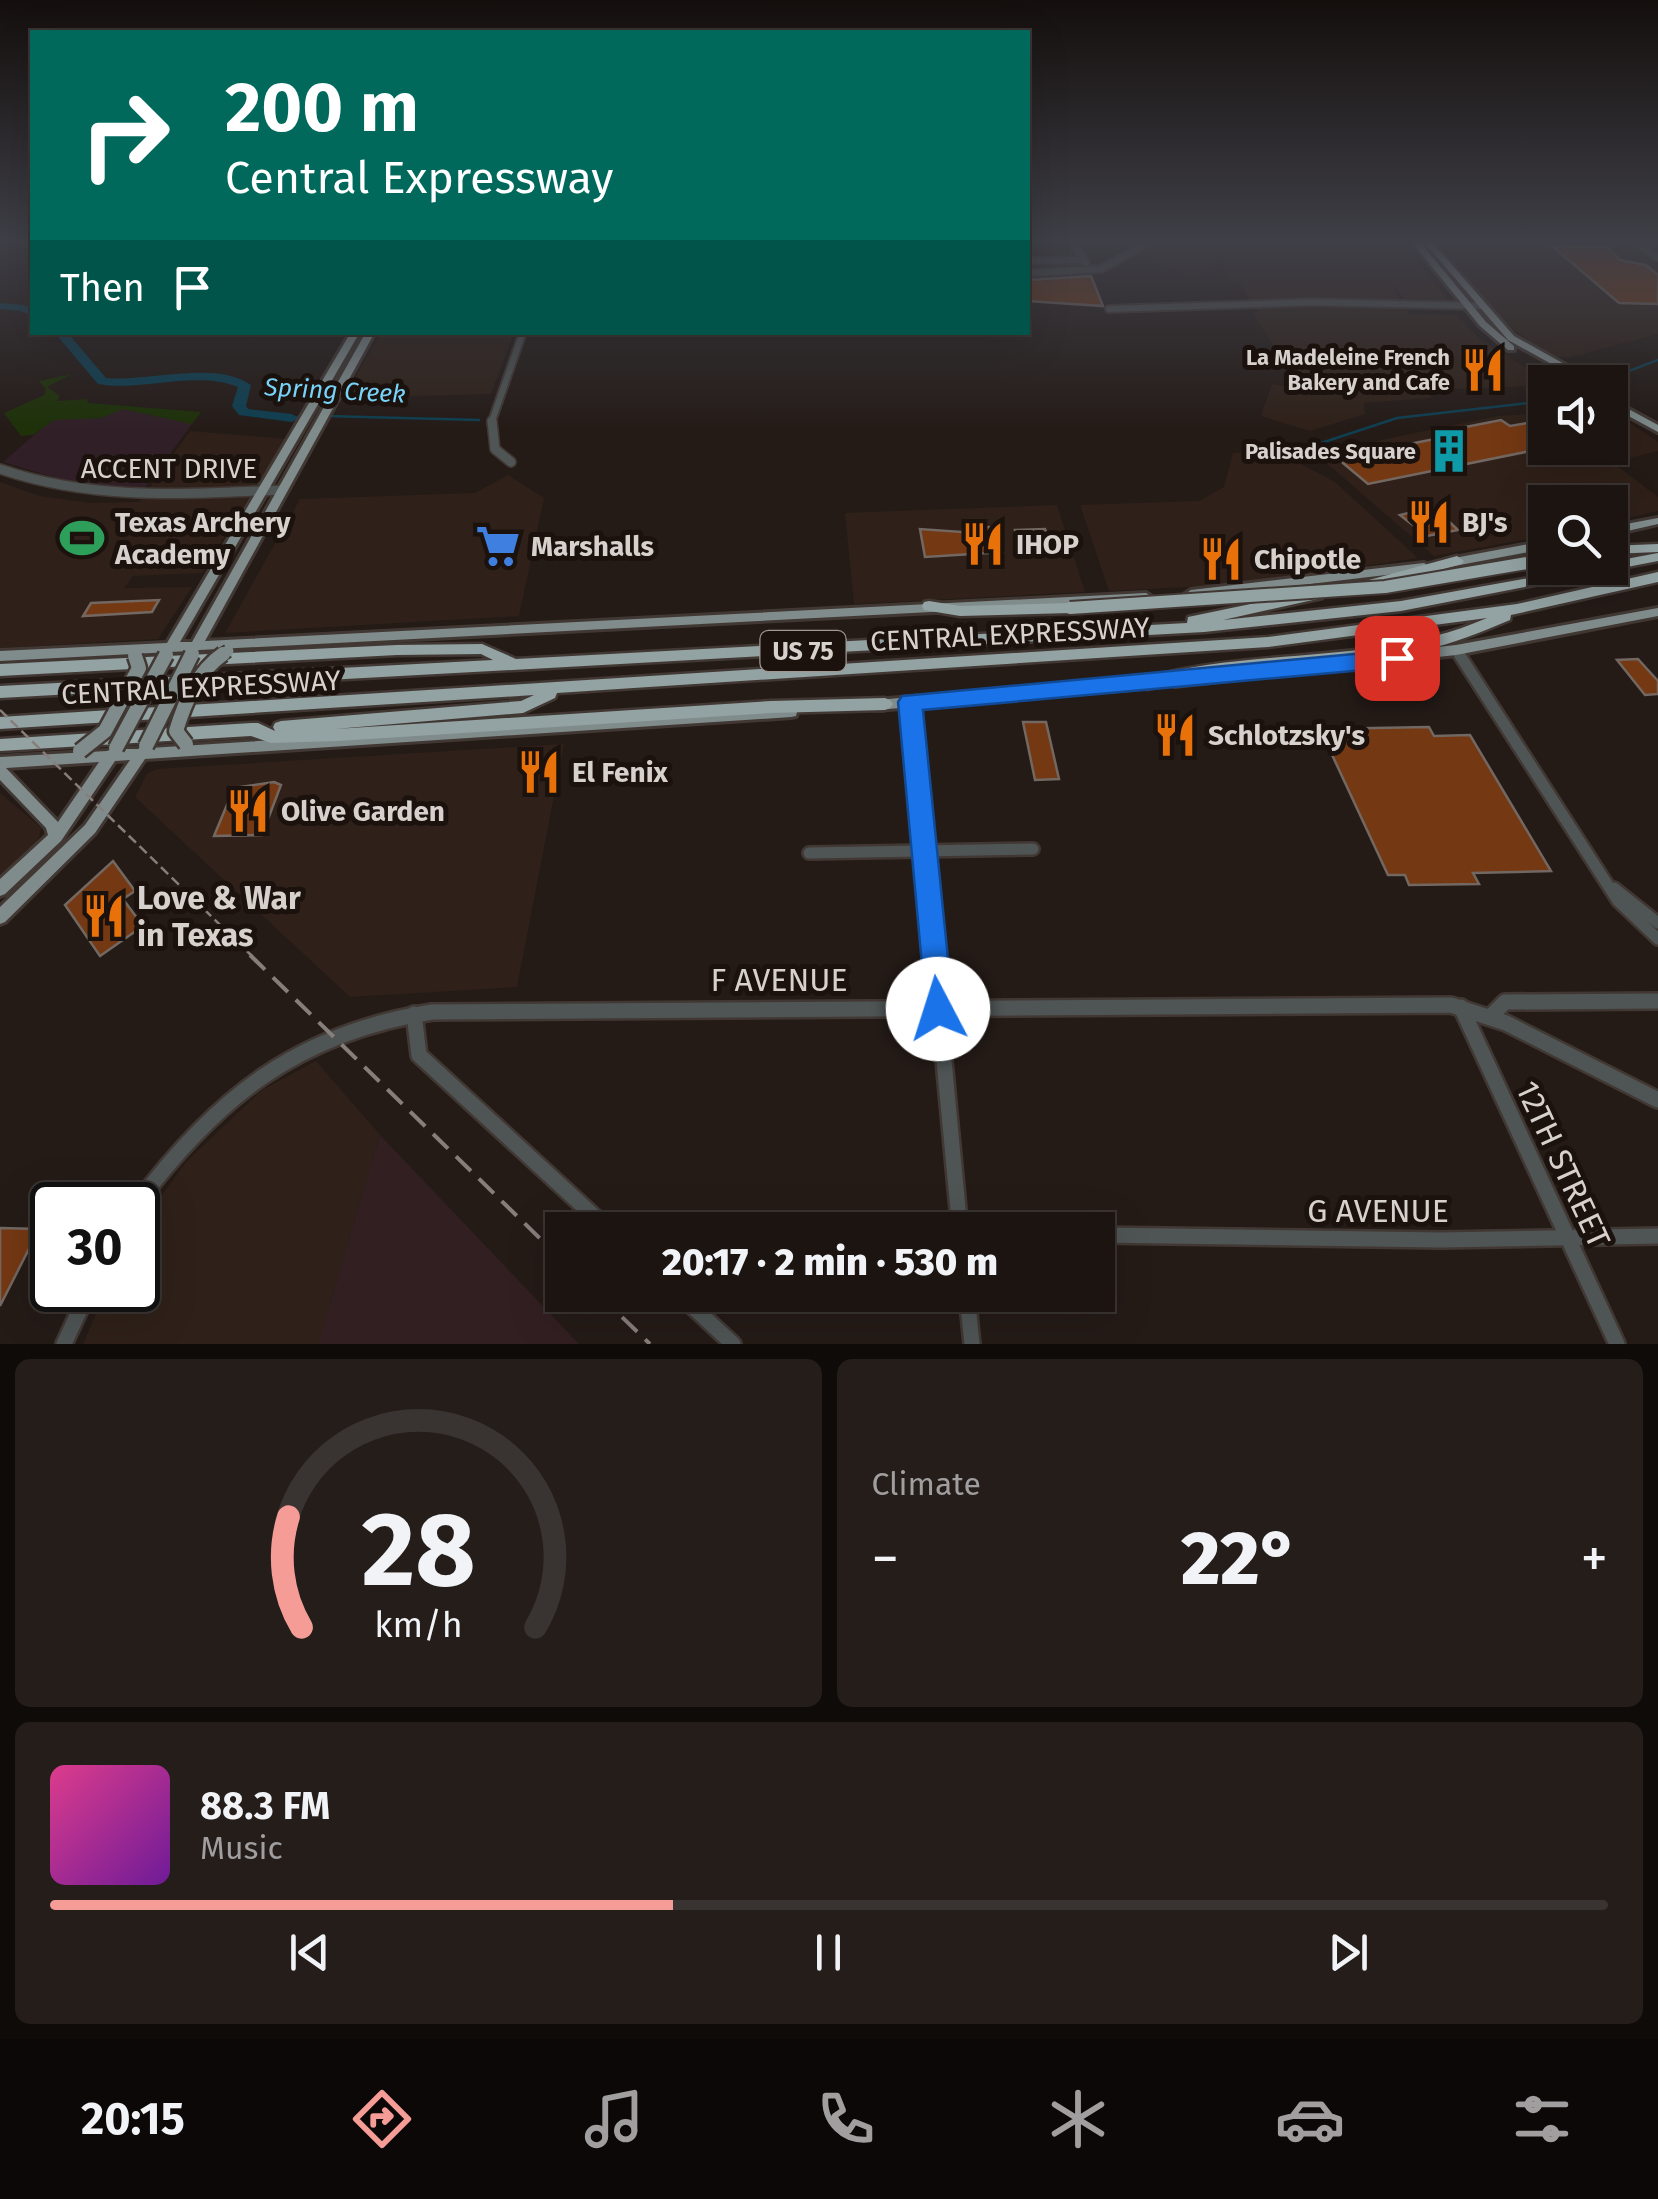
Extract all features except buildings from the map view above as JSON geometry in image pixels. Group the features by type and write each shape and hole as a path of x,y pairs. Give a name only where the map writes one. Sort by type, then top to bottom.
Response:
{"highway":[{"path":"1628,549 1658,548"},
{"name":"CENTRAL EXPRESSWAY","path":"1628,563 1658,557"},
{"path":"1170,630 1219,612 1404,577 1458,561"},
{"path":"929,606 960,610 1070,608 1385,586 1528,563"},
{"name":"CENTRAL EXPRESSWAY","path":"0,724 1268,642 1517,609 1658,577"},
{"name":"CENTRAL EXPRESSWAY","path":"0,692 1170,630 1401,606 1528,582"},
{"path":"1147,682 1187,671 1344,654 1474,633 1517,609"},
{"path":"0,670 407,650 482,650 514,663"},
{"path":"0,746 523,706 558,690"},
{"path":"251,729 271,737 322,735 771,706 885,704"}],"main road":[{"path":"1473,305 1477,309"},
{"path":"1474,305 1494,335 1546,365"},
{"path":"0,890 56,837 113,752 354,335"},
{"path":"0,917 90,830 143,750 368,335"},
{"path":"321,392 338,392"},
{"path":"1628,405 1658,418"},
{"path":"1628,408 1658,429"},
{"path":"1628,527 1658,521"},
{"name":"CENTRAL EXPRESSWAY","path":"0,656 111,649 195,649 254,642 1198,594 1458,561 1528,548"},
{"name":"CENTRAL EXPRESSWAY","path":"0,763 143,750 206,751 885,704 1147,682 1456,650 1658,612"},
{"path":"206,751 186,744 176,731 179,720 206,666 228,651 254,642"},
{"path":"66,759 104,730 140,668 136,656 111,649"},
{"path":"0,771 52,825 56,837"}],"street":[{"path":"1109,309 1477,309"},
{"path":"511,462 495,448 490,428 522,335"},
{"name":"ACCENT DRIVE","path":"0,469 42,486 87,493 282,490"},
{"path":"1456,650 1610,884 1618,902 1658,939"},
{"path":"910,702 958,1212"},
{"path":"809,853 1033,850"},
{"path":"1610,884 1658,923"},
{"path":"1492,1015 1504,1002 1658,1001"},
{"name":"F AVENUE","path":"154,1182 197,1128 255,1079 334,1034 414,1014 1460,1007 1492,1015 1615,1082 1658,1100"},
{"name":"12TH STREET","path":"1460,1007 1617,1344"},
{"path":"414,1014 419,1055 589,1212"},
{"name":"G AVENUE","path":"1115,1235 1658,1236"},
{"path":"64,1344 79,1312"},
{"path":"698,1312 733,1344"},
{"path":"969,1312 972,1344"}],"shaded area":[{"path":"1253,305 1403,305 1409,314 1456,315 1479,338 1528,370 1528,386 1428,390 1432,398 1364,403 1365,414 1310,431 1261,416 1272,384 1300,388 1253,313 1258,312"},
{"path":"1487,305 1658,305 1658,334 1567,358 1550,356 1497,317"},
{"path":"378,335 513,335 491,394 344,398"},
{"path":"70,404 201,412 144,489 79,485 3,462"},
{"path":"1528,414 1528,465 1616,465 1658,497 1658,511 1628,518 1628,485 1528,485 1528,539 1434,556 1323,460 1354,446 1498,416"},
{"path":"1628,421 1658,442 1658,451 1628,458"},
{"path":"190,431 286,439 202,573 133,576 124,588 192,587 158,639 0,648 0,482 40,496 90,503 139,502"},
{"path":"1276,451 1335,482 1418,558 1246,584 1109,591 1080,505 1199,501 1224,487 1233,453"},
{"path":"508,475 544,498 519,616 225,633 300,499 475,493"},
{"path":"1057,505 1085,592 854,604 845,513"},
{"path":"564,744 517,987 350,997 135,797 147,774 157,769"},
{"path":"0,793 41,828 37,845 0,875"},
{"path":"316,1061 380,1135 318,1344 83,1344 97,1312 160,1312 160,1198 186,1162 262,1090"},
{"path":"380,1135 579,1344 318,1344"}],"green space":[{"path":"72,374 47,387 60,396 57,401 87,399 88,403 201,412 192,424 123,409 101,418 54,420 33,435 21,436 4,413 44,395 46,389 39,381"}],"waterway":[{"name":"Spring Creek","path":"0,306 30,312"},
{"name":"Spring Creek","path":"63,335 102,381 231,379 245,385 239,406 244,412 292,418"},
{"name":"Spring Creek","path":"1628,371 1658,360"},
{"name":"Spring Creek","path":"1315,445 1397,418 1528,403"},
{"name":"Spring Creek","path":"326,416 479,420"},
{"name":"Spring Creek","path":"292,418 303,417"}],"railway":[{"path":"0,710 253,957"},
{"path":"250,955 545,1243"},
{"path":"617,1312 650,1344"}],"place":[{"name":"La Madeleine French Bakery and Cafe","path":"1483,370"},
{"name":"Palisades Square","path":"1449,451"},
{"name":"BJ's","path":"1429,522"},
{"name":"Texas Archery Academy","path":"82,538"},
{"name":"IHOP","path":"983,544"},
{"name":"Marshalls","path":"498,546"},
{"name":"Chipotle","path":"1221,559"},
{"name":"Schlotzsky's","path":"1175,735"},
{"name":"El Fenix","path":"539,772"},
{"name":"Olive Garden","path":"248,811"},
{"name":"Love & War in Texas","path":"104,916"}],"route":[{"path":"938,1009 910,702 1287,671 1397,658"}]}
